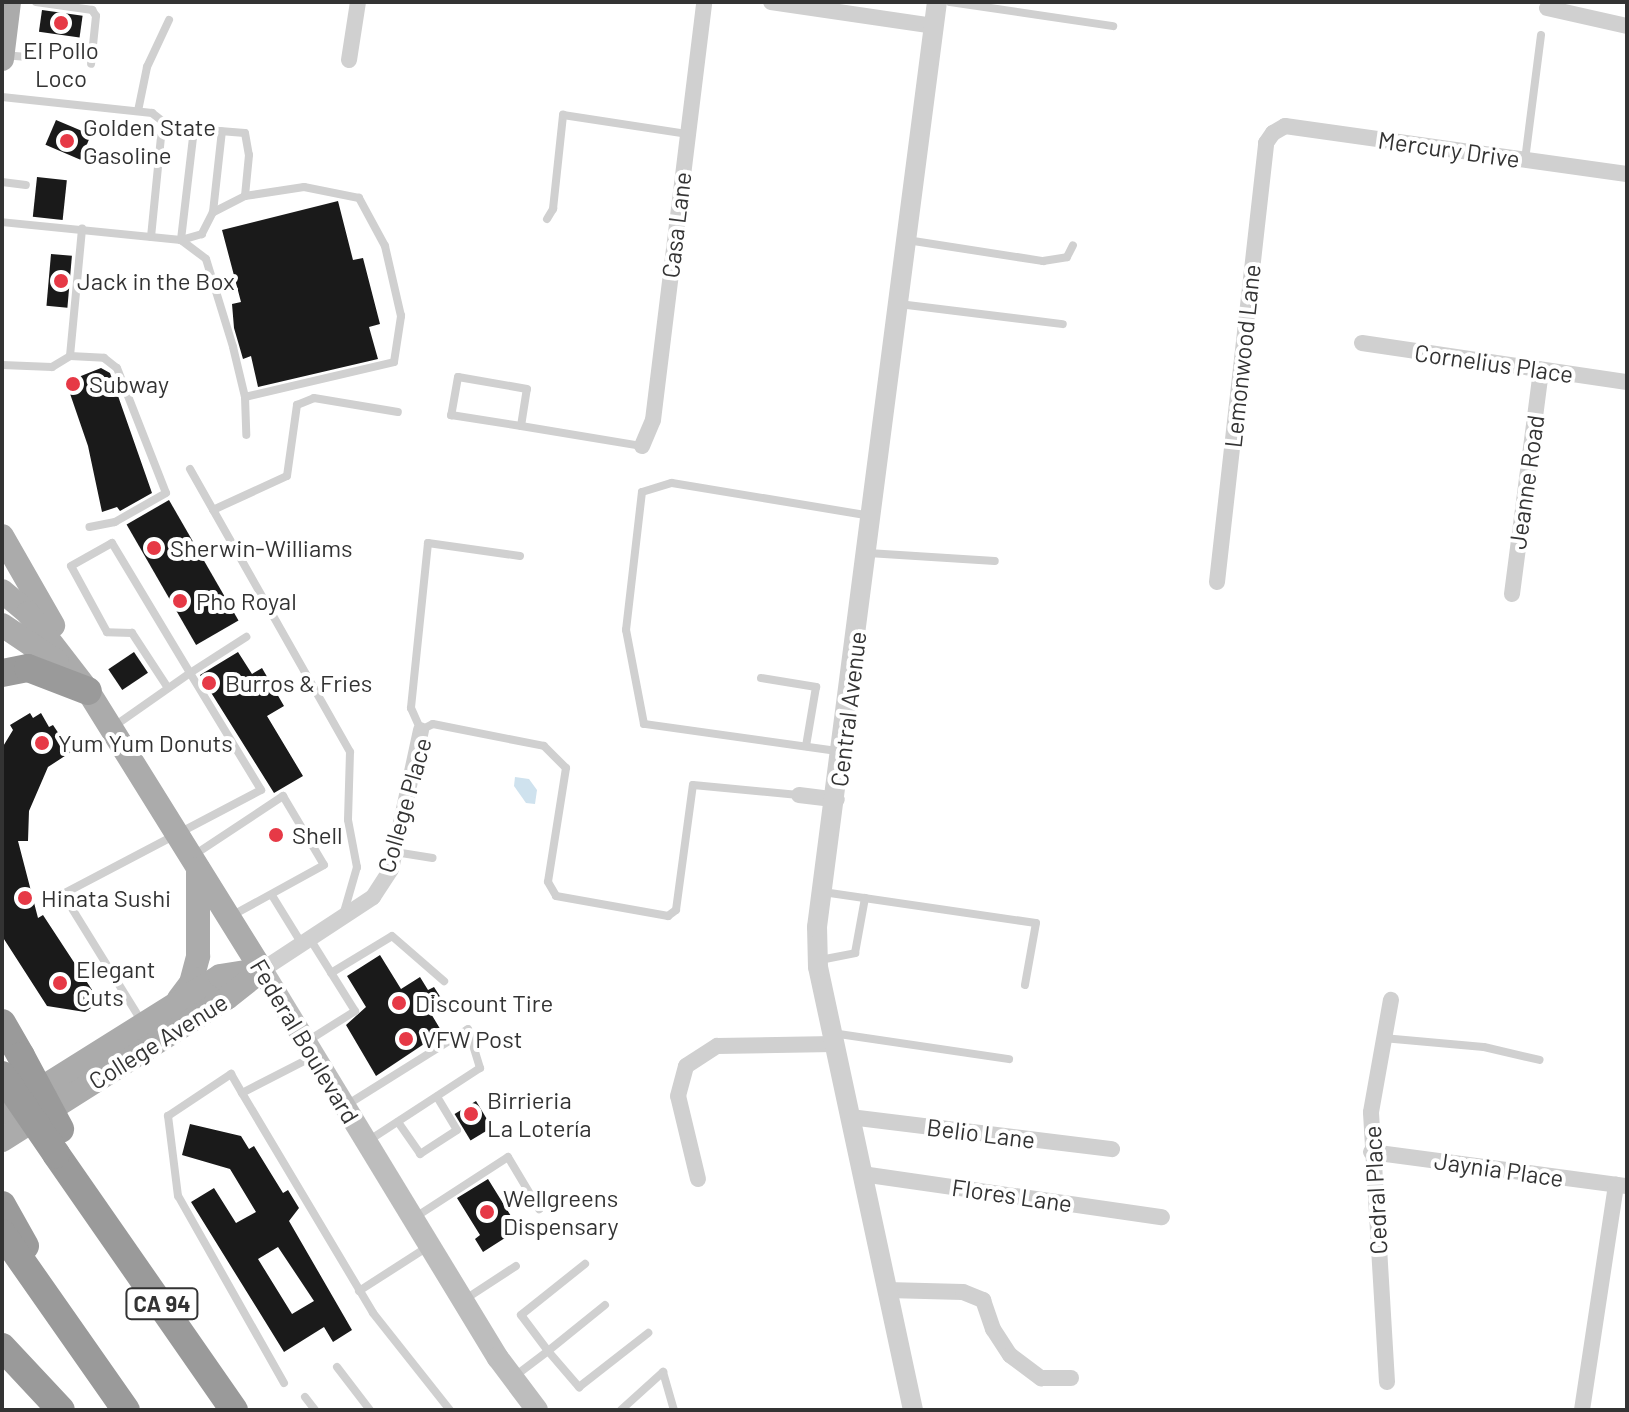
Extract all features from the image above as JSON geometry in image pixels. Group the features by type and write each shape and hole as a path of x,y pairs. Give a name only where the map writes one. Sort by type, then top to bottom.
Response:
{"highway":[{"path":"2,673 36,670 80,681"},
{"path":"2,1023 12,1065"},
{"name":"CA 94","path":"12,1065 89,1198 234,1410"},
{"path":"2,1205 86,1354"},
{"path":"2,1233 126,1410"},
{"path":"2,1347 61,1410"}],"main road":[{"path":"9,2 10,57"},
{"path":"2,536 48,615 80,681"},
{"name":"Federal Boulevard","path":"2,591 28,613 80,681 262,970 511,1379 537,1410"},
{"name":"Federal Boulevard","path":"2,625 80,681"},
{"path":"177,1001 191,983 198,956 195,862"},
{"name":"College Avenue","path":"2,1113 220,976 262,970"},
{"name":"College Avenue","path":"2,1140 227,998 262,970"}],"street":[{"path":"349,60 358,2"},
{"name":"Casa Lane","path":"642,446 653,420 704,2"},
{"path":"771,2 933,26"},
{"name":"Central Avenue","path":"913,1410 818,960 822,892 837,800 937,2"},
{"path":"1547,8 1627,26"},
{"name":"Mercury Drive","path":"1273,133 1285,126 1627,174"},
{"name":"Lemonwood Lane","path":"1217,582 1266,143 1273,133"},
{"name":"Cornelius Place","path":"1362,343 1627,382"},
{"name":"Jeanne Road","path":"1512,594 1541,370"},
{"name":"College Place","path":"262,970 373,897 395,852 421,730"},
{"name":"College Place","path":"799,795 837,800"},
{"name":"Cedral Place","path":"1387,1382 1371,1112 1391,1000"},
{"path":"698,1179 678,1096 686,1066 717,1046 833,1038"},
{"name":"Belio Lane","path":"850,1117 1112,1149"},
{"name":"Jaynia Place","path":"1371,1152 1621,1186"},
{"name":"Flores Lane","path":"862,1174 1162,1217"},
{"path":"1582,1410 1621,1186"},
{"path":"887,1290 963,1292 983,1300 1010,1355 1041,1378 1071,1378"}],"lane":[{"path":"36,2 92,10 96,16 91,64"},
{"path":"950,2 1113,26"},
{"path":"138,111 147,67 169,20"},
{"path":"1525,160 1541,35"},
{"path":"2,97 152,113 170,127 245,133 249,155 245,196"},
{"path":"547,219 553,209 563,115 687,134"},
{"path":"151,237 161,136 170,127"},
{"path":"181,240 194,129"},
{"path":"2,222 181,240 202,234 213,212 222,131"},
{"path":"2,182 26,185"},
{"path":"213,212 245,196 304,187 359,198 385,246 401,316 394,362 245,397"},
{"path":"70,356 82,229"},
{"path":"181,240 206,259 245,397 246,435"},
{"path":"906,240 1043,261 1067,257 1073,245"},
{"path":"899,304 1063,324"},
{"path":"2,365 52,367 70,356 104,358 117,368 166,493 115,522 89,527"},
{"path":"521,426 527,389 458,377 451,415 642,446"},
{"path":"213,510 287,476 297,405 314,398 398,412"},
{"path":"190,469 350,752 348,820 357,867 343,917"},
{"path":"843,752 644,724 626,630 642,492 672,483 872,516"},
{"path":"143,1023 63,894 261,790 112,543 71,566 107,632 132,633 168,688"},
{"path":"421,730 411,708 428,543 520,556"},
{"path":"868,553 995,561"},
{"path":"111,729 246,637"},
{"path":"761,678 816,687 806,746"},
{"name":"College Place","path":"421,730 433,724 544,746 566,768 548,882 556,896 668,916 676,910 693,785 799,795"},
{"path":"195,862 283,796 324,865 273,897 229,917"},
{"path":"395,852 433,858"},
{"path":"822,892 1036,923 1025,985"},
{"path":"242,1093 310,1049 355,1011 331,973 273,897"},
{"path":"818,960 855,953 865,898"},
{"path":"331,973 392,936 444,981"},
{"path":"345,1106 468,1029 480,1068 367,1142"},
{"path":"833,1038 1009,1059"},
{"path":"1383,1038 1484,1047 1540,1060"},
{"path":"284,1383 178,1196 168,1116 231,1074 359,1291 450,1410"},
{"path":"398,1122 420,1154 457,1130 437,1097"},
{"path":"413,1218 508,1157 539,1209"},
{"path":"359,1291 430,1246"},
{"path":"585,1264 521,1315 579,1387 648,1333"},
{"path":"463,1300 516,1266"},
{"path":"511,1379 605,1305"},
{"path":"337,1367 370,1410"},
{"path":"621,1410 663,1372 674,1410"},
{"path":"305,1397 315,1410"}],"water":[{"path":"515,777 529,779 537,790 535,804 526,803 514,786"}],"building":[{"name":"El Pollo Loco","path":"42,10 83,16 80,37 39,32"},
{"path":"56,120 91,135 80,160 45,145"},
{"path":"37,177 67,180 63,220 33,217"},
{"path":"338,201 353,260 363,258 380,324 369,327 378,359 258,387 251,356 243,359 234,328 232,304 241,302 222,230"},
{"name":"Jack in the Box","path":"51,254 72,256 67,308 46,306"},
{"path":"101,368 110,373 152,493 120,511 117,507 102,512 88,446 66,382"},
{"path":"169,500 238,620 196,645 127,524"},
{"path":"134,652 148,673 122,690 108,669"},
{"path":"238,652 252,674 262,668 284,706 267,716 303,776 274,793 200,675"},
{"path":"30,713 33,718 41,713 71,752 48,767 29,811 28,841 18,841 38,918 43,915 100,1002 85,1012 47,1006 2,936 2,748 13,730 10,725"},
{"name":"Discount Tire","path":"380,955 401,989 420,977 428,990 434,987 441,998 427,1007 442,1032 376,1076 346,1025 366,1007 347,976"},
{"path":"476,1101 492,1128 471,1140 455,1114"},
{"path":"190,1124 241,1136 249,1149 254,1146 283,1193 288,1190 299,1208 289,1221 352,1330 333,1342 324,1327 284,1352 191,1202 214,1188 236,1223 256,1212 230,1169 182,1155","holes":["278,1247 314,1301 292,1314 258,1259"]},
{"name":"Wellgreens Dispensary","path":"488,1179 519,1229 483,1252 475,1239 480,1235 457,1198"}],"place":[{"name":"El Pollo Loco","path":"61,23"},
{"name":"Golden State Gasoline","path":"67,141"},
{"name":"Jack in the Box","path":"61,281"},
{"name":"Subway","path":"73,384"},
{"name":"Sherwin-Williams","path":"154,548"},
{"name":"Pho Royal","path":"180,601"},
{"name":"Burros & Fries","path":"209,683"},
{"name":"Yum Yum Donuts","path":"42,743"},
{"name":"Shell","path":"276,835"},
{"name":"Hinata Sushi","path":"25,898"},
{"name":"Elegant Cuts","path":"60,983"},
{"name":"Discount Tire","path":"399,1003"},
{"name":"VFW Post","path":"406,1039"},
{"name":"Birrieria La Lotería","path":"471,1114"},
{"name":"Wellgreens Dispensary","path":"487,1212"}]}
